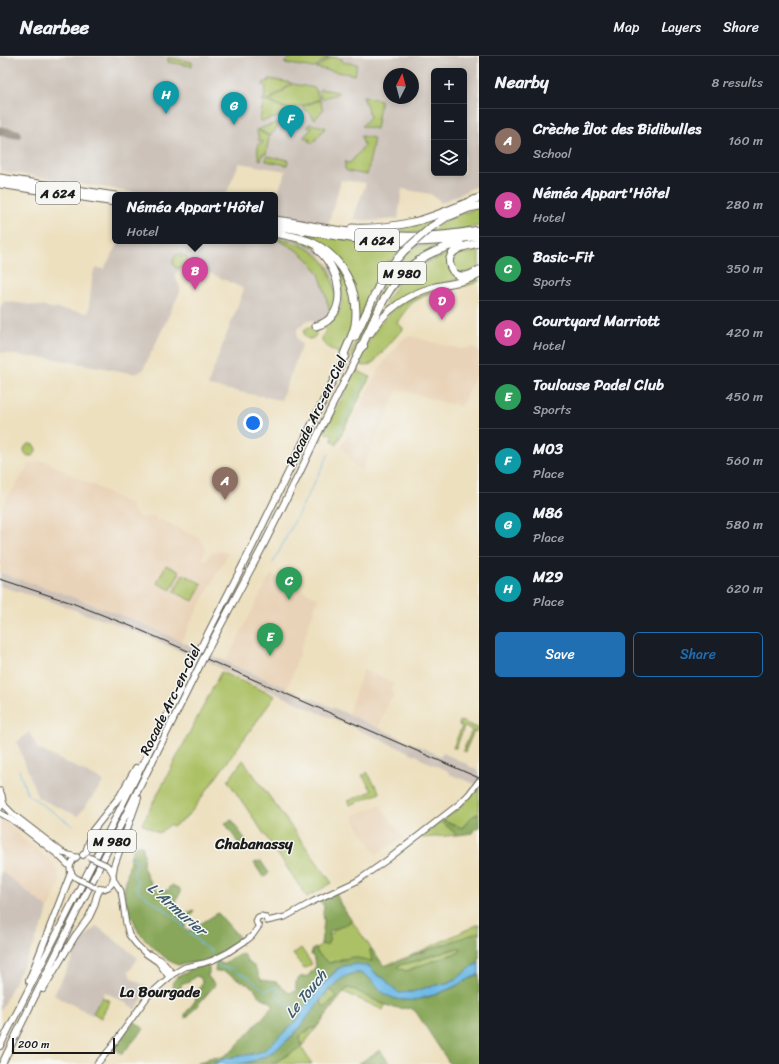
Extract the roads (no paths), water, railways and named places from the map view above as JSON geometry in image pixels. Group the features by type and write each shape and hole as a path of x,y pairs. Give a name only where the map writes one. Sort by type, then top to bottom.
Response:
{"highway":[{"name":"A 624","path":"0,178 112,196"},
{"name":"A 624","path":"0,184 112,202"},
{"path":"300,223 353,228 387,227 423,219 479,201"},
{"name":"M 980","path":"343,359 381,281 389,268 414,241 430,228 449,215 479,201"},
{"name":"A 624","path":"278,220 352,232 396,236 439,235 479,230"},
{"name":"A 624","path":"278,226 364,239 396,242 434,241 479,237"},
{"path":"278,234 306,243 318,250 328,261 334,271 339,296 338,308 324,323 316,326"},
{"name":"M 980","path":"278,234 301,238 320,247 329,253 347,276 354,293 356,311 354,330 343,359"},
{"name":"M 980","path":"361,348 387,294 395,281 409,267 432,252 479,237"},
{"path":"479,243 455,251 449,262 452,271 459,275 469,275 479,270"},
{"name":"Rocade Arc-en-Ciel","path":"2,1064 208,649 262,548 361,348 364,346 381,319 391,309 404,300 426,290 463,282 479,275"},
{"name":"Rocade Arc-en-Ciel","path":"0,1046 253,545 343,359"},
{"path":"83,856 86,852 93,830 125,789 162,719 166,717"},
{"path":"113,872 137,800 150,771 150,767"},
{"path":"17,1010 68,882 71,870"},
{"path":"25,1016 28,1016 52,973 75,936 89,917 94,906 98,888"}],"street":[{"path":"97,1064 110,1049 148,996 171,975 185,967 210,961 227,953 252,936 259,926 264,926 267,921 285,917 320,897 357,881 387,860 459,804 470,794 479,781"},
{"path":"0,791 6,807 62,852 69,856 83,856 106,865 113,872 112,884 108,888"},
{"path":"0,808 3,801"},
{"path":"0,813 14,821 58,854 71,870 73,875 78,879 98,888 115,889 122,895"},
{"path":"71,870 72,862 83,856"},
{"path":"113,879 121,891 127,929 142,947 161,960 171,975"},
{"path":"259,926 256,921 258,917 265,917 267,921"}],"water":[{"path":"479,963 479,974 440,993 411,1000 401,1000 390,997 381,991 366,976 357,973 351,974 340,979 331,987 301,1026 283,1044 273,1051 251,1062 238,1064 211,1064 227,1058 263,1051 298,1018 303,1008 316,991 338,969 344,966 358,964 370,967 377,975 385,979 399,993 412,992 447,983 456,979"}],"waterway":[{"path":"337,435 365,378"},
{"path":"273,563 329,454"},
{"name":"L'Armurier","path":"19,770 27,794 73,826"},
{"name":"L'Armurier","path":"129,858 138,860 134,875 137,880 137,889 139,892 172,915 202,945 210,950 213,955"},
{"name":"L'Armurier","path":"217,962 221,967 233,969 248,977 264,990 277,988 278,991 276,995 281,999 285,1006 295,1006 303,1011"}],"railway":[{"path":"0,579 72,603 133,627 479,778"}],"place":[{"name":"M29","path":"166,114"},
{"name":"M86","path":"234,125"},
{"name":"M03","path":"291,138"},
{"name":"Néméa Appart'Hôtel","path":"195,290"},
{"name":"Courtyard Marriott","path":"442,320"},
{"name":"Crèche Îlot des Bidibulles","path":"225,500"},
{"name":"Basic-Fit","path":"289,600"},
{"name":"Toulouse Padel Club","path":"270,656"}],"district":[{"name":"Chabanassy","path":"254,844"},
{"name":"La Bourgade","path":"160,992"}],"water label":[{"name":"Le Touch","path":"306,994"}]}
